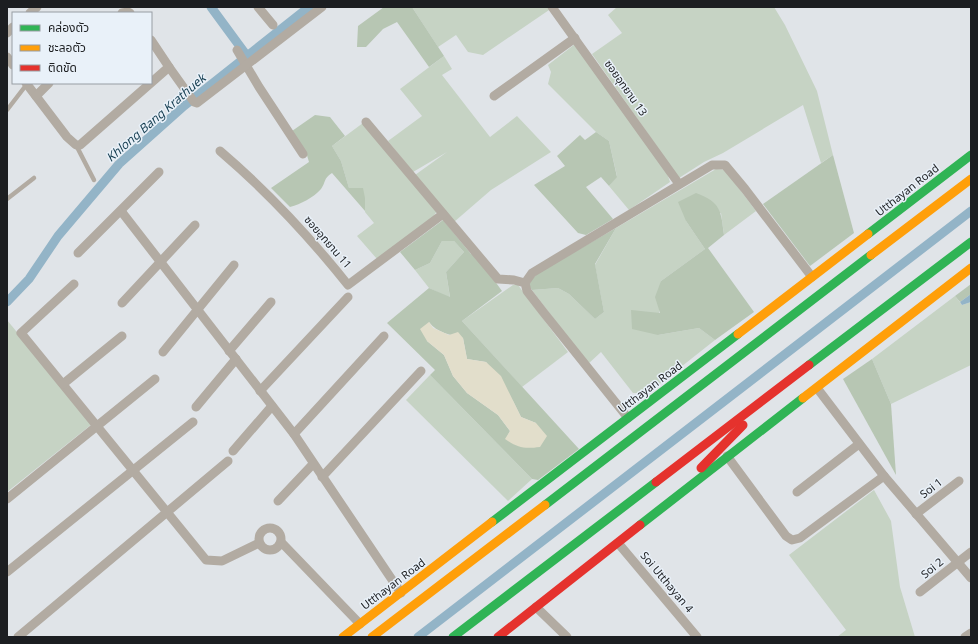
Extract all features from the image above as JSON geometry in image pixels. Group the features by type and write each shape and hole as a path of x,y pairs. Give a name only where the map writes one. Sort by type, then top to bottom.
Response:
{"main road":[{"name":"Utthayan Road","path":"343,637 970,156"},
{"path":"835,283 923,202 939,184 970,156"},
{"path":"372,637 971,179"},
{"path":"453,637 971,242"},
{"path":"498,637 727,456 971,268"},
{"path":"662,508 738,429 789,381"},
{"path":"384,606 438,577 497,541"},
{"path":"494,637 506,631"}],"street":[{"path":"258,7 273,25"},
{"path":"152,42 193,100 197,103 245,63 322,7"},
{"name":"ซอยอุทยาน 13","path":"552,7 679,184"},
{"path":"494,96 575,38"},
{"path":"237,50 303,154"},
{"path":"152,82 169,67"},
{"path":"26,84 67,137 76,145 85,142 150,84"},
{"path":"36,96 48,84"},
{"path":"366,122 498,279 514,280 525,283"},
{"name":"ซอยอุทยาน 11","path":"220,151 274,200 315,244 348,284 443,214"},
{"path":"525,283 532,273 712,165 725,165 746,189 812,277"},
{"path":"78,253 159,172"},
{"path":"121,211 294,434 401,593"},
{"path":"122,303 195,225"},
{"path":"163,352 234,265"},
{"path":"525,283 528,291 544,313 628,418"},
{"path":"74,284 21,333 206,560 222,561 259,543"},
{"path":"260,391 348,297"},
{"path":"229,351 271,302"},
{"path":"64,384 122,336"},
{"path":"294,434 384,336"},
{"path":"196,407 236,359"},
{"path":"322,477 421,371"},
{"path":"7,499 155,379"},
{"path":"817,388 884,476 971,578"},
{"path":"233,451 272,406"},
{"path":"7,572 192,422"},
{"path":"797,492 859,444"},
{"path":"727,456 786,536 792,540 800,538 884,476"},
{"path":"18,637 228,461"},
{"path":"278,500 313,464"},
{"name":"Soi 1","path":"916,514 959,481"},
{"path":"281,542 274,550 269,551 264,549 259,543 259,536 262,531 271,528 279,533 281,542 360,624"},
{"name":"Soi Utthayan 4","path":"618,543 697,637"},
{"name":"Soi 2","path":"920,592 971,552"},
{"path":"536,607 567,637"},
{"path":"965,637 971,632"}],"lane":[{"path":"7,110 26,84"},
{"path":"76,145 94,180"},
{"path":"7,199 34,178"}],"green space":[{"path":"384,7 412,7 444,56 429,67 397,22 383,29 366,47 357,47 358,26"},
{"path":"412,7 552,8 483,55 468,52 456,35 438,47"},
{"path":"617,7 774,7 785,25 817,91 833,155 821,163 803,105 679,178 592,54 622,33 608,15"},
{"path":"575,44 667,173 670,182 629,210 609,186 617,176 609,141 596,132 548,84 551,72 548,65"},
{"path":"444,56 452,69 442,75 490,137 517,116 551,152 491,190 454,222 415,175 447,152 413,172 388,141 422,116 400,89"},
{"path":"315,115 330,117 345,136 332,146 341,161 349,188 363,188 365,211 332,173 326,179 323,187 311,198 290,207 271,188 309,162 306,152 292,131"},
{"path":"363,123 437,211 433,217 377,259 357,236 374,223 365,212 365,198 349,188 341,161 332,146"},
{"path":"596,132 609,141 617,177 609,186 601,177 586,187 613,219 586,235 578,233 534,185 565,166 557,156 580,135 585,140"},
{"path":"833,155 854,233 810,266 763,204"},
{"path":"716,169 725,170 756,211 724,235 721,213 686,221 705,249 661,281 658,335 699,328 715,340 648,393 633,393 601,352 588,364 532,290 558,288 569,294 595,319 604,312 595,265 616,228"},
{"path":"696,193 704,196 715,204 722,220 724,235 708,248 754,312 715,340 699,328 658,335 632,329 631,310 660,313 655,297 661,281 705,249 686,221 678,202"},
{"path":"443,220 471,254 476,255 502,291 462,321 579,449 538,480 532,479 430,375 435,370 387,323 429,288 450,297 446,272 464,252 454,241 442,241 430,263 415,270 400,252","holes":["429,322 432,326 444,333 463,338 467,359 486,362 513,401 521,417 536,423 506,439 510,431 498,415 467,393 453,376 444,355 427,341"]},
{"path":"616,228 595,264 604,312 595,319 569,294 558,288 532,290 529,286 531,280 538,273"},
{"path":"442,241 454,241 464,252 446,272 450,298 429,288 415,270 430,263"},
{"path":"971,284 971,294 960,302 955,296"},
{"path":"513,285 518,285 568,352 522,387 462,321"},
{"path":"955,296 962,305 971,302 971,365 891,404 872,359"},
{"path":"7,320 92,424 7,492"},
{"path":"872,359 891,404 896,475 843,379"},
{"path":"430,375 532,479 508,501 406,400"},
{"path":"874,490 891,521 900,587 915,637 837,637 846,630 789,555"}],"sand":[{"path":"429,322 433,328 449,335 458,332 463,338 467,359 486,362 501,376 521,417 536,423 547,436 540,447 521,447 505,439 510,431 498,415 467,393 453,376 444,355 427,341 420,329"}],"water":[{"path":"971,294 971,302 962,305 960,302"}],"waterway":[{"path":"211,7 247,56"},
{"name":"Khlong Bang Krathuek","path":"7,302 29,279 58,236 119,164 184,106 309,7"},
{"path":"418,637 971,211"}],"traffic: fast":[{"path":"868,234 971,155"},
{"path":"809,365 971,242"},
{"path":"545,505 871,255"},
{"path":"492,522 738,334"},
{"path":"640,525 803,398"},
{"path":"453,637 656,482"}],"traffic: slow":[{"path":"871,255 971,179"},
{"path":"738,334 868,234"},
{"path":"803,398 971,268"},
{"path":"372,637 545,505"},
{"path":"343,637 492,522"}],"traffic: jam":[{"path":"656,482 809,365"},
{"path":"701,468 743,425"},
{"path":"498,637 640,525"}]}
